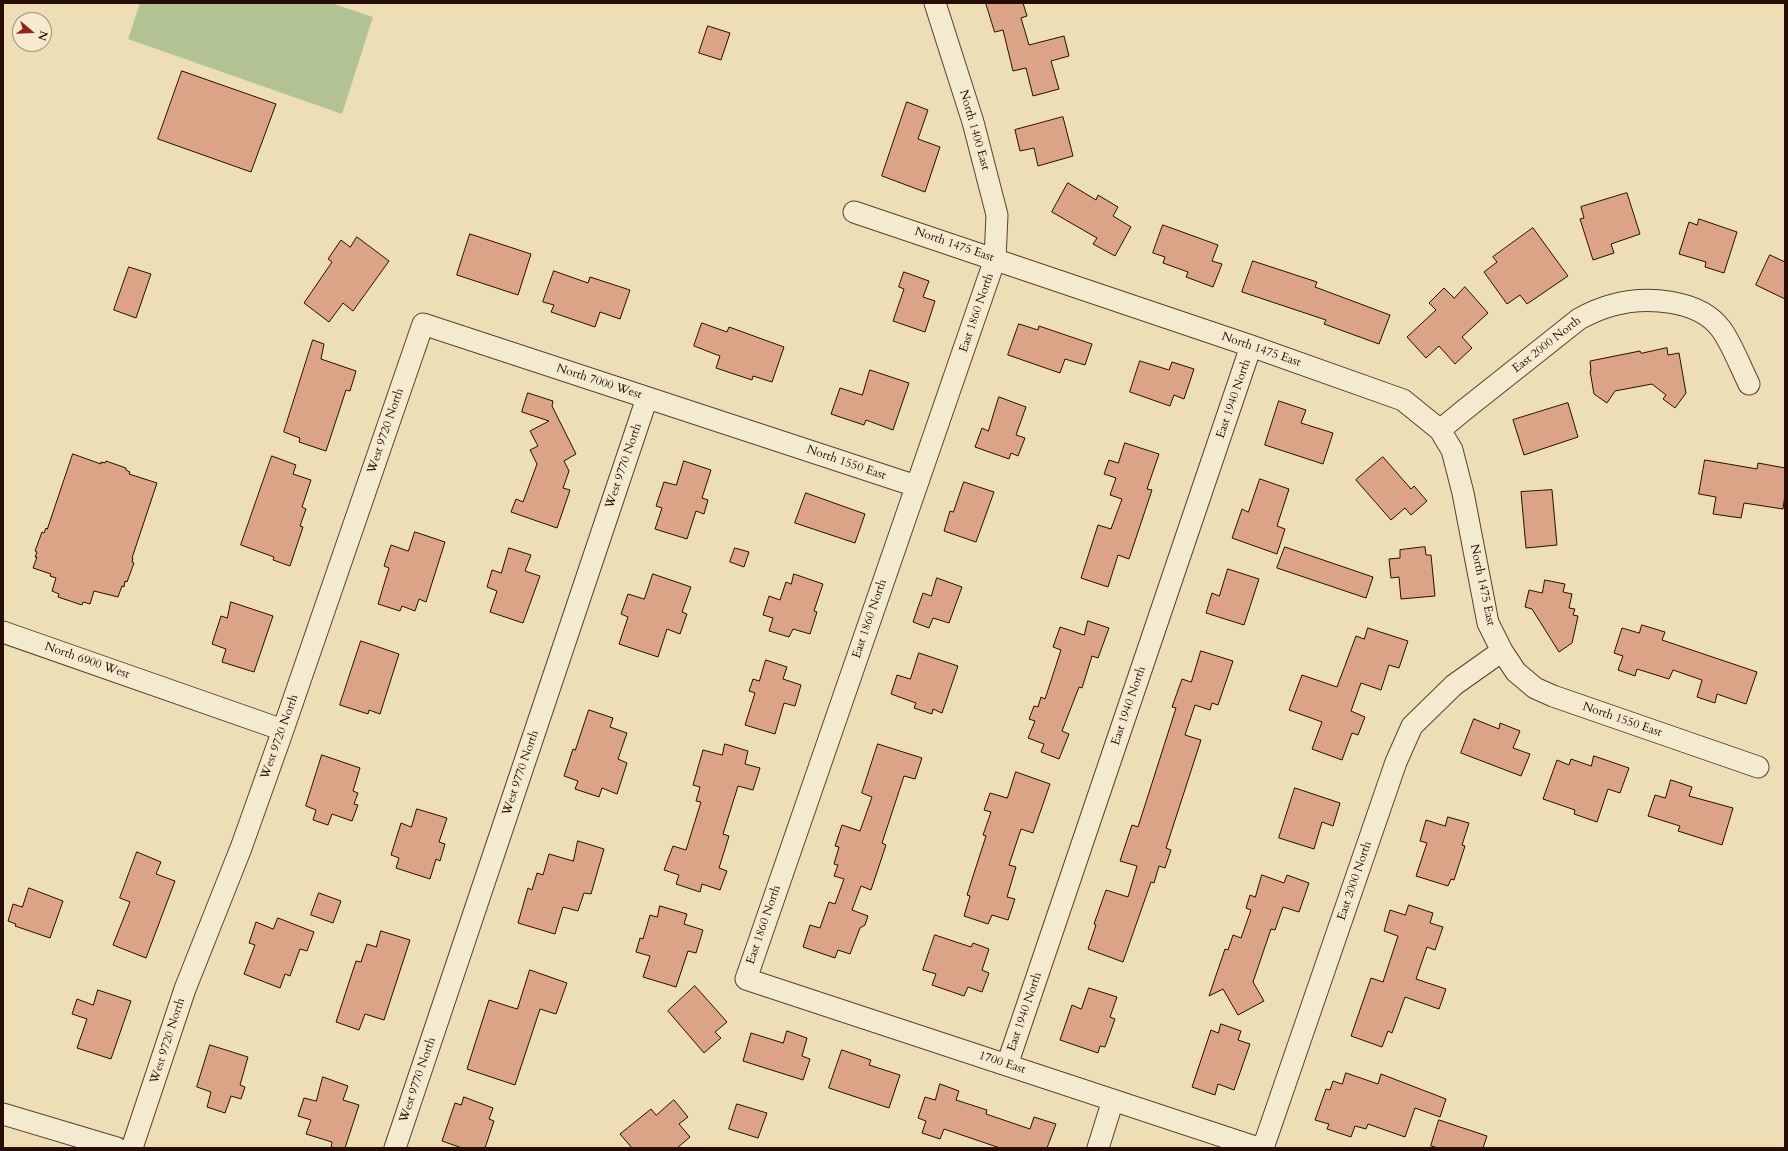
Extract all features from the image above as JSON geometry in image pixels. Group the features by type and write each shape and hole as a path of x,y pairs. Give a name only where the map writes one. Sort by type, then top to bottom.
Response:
{"street":[{"name":"North 1400 East","path":"934,3 973,122 997,216 995,259"},
{"name":"North 1475 East","path":"854,212 1251,346 1403,400 1440,430 1452,450 1463,493 1488,623 1502,651"},
{"name":"East 1860 North","path":"746,979 995,259"},
{"name":"East 2000 North","path":"1440,430 1463,410 1579,319 1596,310 1613,304 1634,301 1667,302 1699,309 1721,328 1749,384"},
{"name":"North 7000 West","path":"423,324 776,439"},
{"name":"West 9720 North","path":"132,1148 186,989 283,730 423,324"},
{"name":"East 1940 North","path":"1007,1065 1251,346"},
{"name":"West 9770 North","path":"395,1148 647,398"},
{"name":"North 1550 East","path":"776,439 916,486"},
{"name":"North 6900 West","path":"3,632 283,730"},
{"name":"North 1550 East","path":"1502,651 1516,672 1535,688 1553,696 1758,767"},
{"name":"East 2000 North","path":"1263,1148 1396,762 1412,726 1454,685 1502,651"},
{"name":"1700 East","path":"746,979 1258,1148"},
{"path":"1098,1148 1113,1100"},
{"path":"3,1114 117,1148"}],"green space":[{"path":"140,3 331,3 373,17 342,114 128,39"}],"building":[{"path":"986,3 1023,3 1027,16 1021,18 1029,45 1064,36 1069,56 1051,61 1059,89 1033,96 1026,68 1013,71 1003,30 995,32"},
{"path":"708,26 730,33 721,60 699,53"},
{"path":"182,71 276,104 251,172 158,139"},
{"path":"907,102 928,110 918,139 940,147 925,192 882,176"},
{"path":"1063,117 1073,156 1038,166 1034,148 1020,151 1015,130"},
{"path":"1068,183 1096,200 1098,195 1118,207 1113,216 1131,227 1115,256 1093,244 1097,238 1052,212"},
{"path":"1627,193 1640,234 1611,244 1614,253 1593,260 1580,219 1584,218 1581,207"},
{"path":"1699,219 1737,232 1724,273 1705,267 1706,262 1679,254 1689,222 1697,225"},
{"path":"1163,225 1218,245 1212,261 1222,264 1213,287 1186,277 1188,272 1163,263 1165,257 1153,253"},
{"path":"1533,228 1568,276 1527,304 1520,295 1507,304 1484,272 1497,262 1493,257"},
{"path":"470,234 531,254 518,295 457,275"},
{"path":"357,237 389,261 353,311 343,303 329,322 304,303 332,262 328,259 341,240 350,247"},
{"path":"1770,255 1785,262 1785,299 1756,285"},
{"path":"1253,261 1317,282 1315,287 1390,315 1379,344 1324,324 1326,320 1242,292"},
{"path":"129,267 151,274 136,318 114,310"},
{"path":"554,271 588,283 590,277 630,290 620,319 600,312 595,327 551,312 554,305 543,302"},
{"path":"904,272 929,281 923,297 935,301 925,332 893,321 904,289 899,287"},
{"path":"1465,287 1488,313 1462,337 1472,348 1455,364 1439,346 1426,358 1407,337 1436,310 1429,303 1444,288 1454,298"},
{"path":"702,323 727,332 729,327 784,347 772,382 753,376 752,380 716,368 720,356 694,346"},
{"path":"1019,324 1038,330 1039,326 1092,344 1085,365 1065,359 1060,373 1008,355"},
{"path":"313,340 324,344 321,359 356,371 350,391 346,390 326,451 299,442 300,438 284,432"},
{"path":"1667,348 1668,355 1679,353 1686,393 1675,408 1663,399 1666,395 1652,384 1615,391 1607,403 1594,394 1590,371 1590,361 1640,351 1641,353"},
{"path":"1140,361 1169,370 1172,362 1194,369 1184,399 1174,395 1170,406 1130,392"},
{"path":"870,370 909,383 893,430 866,420 864,425 831,414 840,388 862,395"},
{"path":"528,393 553,401 552,406 576,454 564,461 569,471 563,488 570,490 557,528 511,512 516,499 523,502 537,464 530,450 538,446 530,431 549,421 522,412"},
{"path":"999,397 1026,407 1016,435 1025,438 1018,456 1011,453 1009,459 975,447 982,428 988,431"},
{"path":"1279,401 1306,410 1301,423 1333,433 1323,464 1265,445"},
{"path":"1568,403 1578,437 1524,455 1513,420"},
{"path":"1125,443 1159,454 1147,489 1152,490 1129,559 1118,555 1108,587 1081,578 1098,525 1111,529 1122,499 1110,495 1116,478 1104,474 1109,460 1118,463"},
{"path":"73,454 101,464 101,462 105,463 106,461 126,468 126,470 130,472 129,474 157,483 132,558 132,562 134,563 127,582 125,581 124,587 122,586 118,597 94,591 90,604 83,602 82,605 58,597 59,594 52,591 56,578 50,576 51,574 33,568 37,557 35,557 37,552 35,551 42,532 44,533 46,528 47,529"},
{"path":"272,456 296,465 293,474 311,480 302,507 306,509 300,526 303,527 290,566 273,560 274,557 241,545"},
{"path":"1383,457 1411,489 1414,486 1427,501 1411,515 1405,508 1391,520 1356,480"},
{"path":"1705,460 1757,469 1758,463 1785,468 1785,495 1783,509 1744,503 1741,518 1713,514 1716,497 1699,494"},
{"path":"684,461 711,470 702,498 708,500 704,514 696,511 687,539 655,529 662,508 656,506 664,482 676,485"},
{"path":"1260,479 1289,489 1277,526 1285,529 1277,554 1232,538 1242,509 1248,512"},
{"path":"964,482 994,492 976,542 944,531 950,511 953,512"},
{"path":"1552,490 1557,545 1526,548 1521,492"},
{"path":"806,493 865,514 855,543 795,523"},
{"path":"415,532 445,542 426,602 419,599 415,611 402,606 400,611 378,604 389,568 384,566 391,545 408,551"},
{"path":"1285,547 1373,577 1366,598 1277,568"},
{"path":"1425,547 1426,555 1431,555 1435,596 1401,599 1399,577 1391,578 1389,559 1400,558 1400,550"},
{"path":"509,548 531,555 525,571 540,576 523,623 490,612 497,591 487,587 492,570 501,573"},
{"path":"735,548 749,552 744,567 730,562"},
{"path":"1228,569 1259,579 1244,625 1206,613 1212,593 1219,596"},
{"path":"653,574 691,587 682,612 687,614 680,634 667,629 658,657 619,644 628,617 621,614 628,594 644,599"},
{"path":"794,574 823,584 814,611 817,612 810,634 793,629 789,637 769,631 773,618 763,615 769,596 780,600 786,582 791,584"},
{"path":"937,578 962,587 949,623 933,618 929,628 913,622 923,593 931,596"},
{"path":"1545,580 1565,584 1563,592 1572,594 1569,608 1575,609 1573,615 1578,616 1572,643 1559,652 1532,609 1525,607 1529,590 1542,593"},
{"path":"231,602 273,616 254,672 222,662 226,649 212,644 221,616 227,618"},
{"path":"1088,621 1109,628 1098,658 1092,656 1082,688 1079,687 1062,731 1069,734 1059,759 1041,752 1044,744 1028,738 1035,721 1029,719 1034,706 1038,707 1041,697 1045,699 1061,650 1053,647 1060,627 1084,635"},
{"path":"1642,625 1665,632 1662,640 1757,672 1746,704 1717,694 1715,703 1697,697 1702,680 1673,670 1669,679 1637,669 1635,676 1618,670 1623,656 1614,653 1622,628 1639,633"},
{"path":"1368,628 1408,641 1399,668 1389,665 1381,690 1361,683 1351,711 1365,717 1358,735 1352,733 1342,760 1312,749 1322,722 1289,710 1302,675 1337,687 1356,636 1364,639"},
{"path":"361,641 399,654 380,714 369,710 368,714 340,705"},
{"path":"1201,651 1233,661 1218,705 1212,703 1210,710 1195,705 1185,735 1201,740 1166,848 1171,850 1165,868 1159,866 1154,883 1151,882 1123,962 1088,949 1096,925 1094,924 1106,890 1128,897 1137,866 1120,861 1132,825 1138,827 1176,708 1172,707 1182,679 1191,682"},
{"path":"919,653 958,666 942,713 933,709 932,714 914,708 916,703 891,694 897,675 910,679"},
{"path":"766,660 787,667 783,679 801,685 795,706 784,703 775,734 745,725 755,693 749,691 753,679 759,681"},
{"path":"589,710 613,718 610,727 627,733 618,759 627,763 617,794 602,788 599,797 575,789 578,781 564,776"},
{"path":"1474,719 1499,729 1500,723 1520,731 1513,748 1530,754 1521,776 1461,753"},
{"path":"725,744 748,751 745,764 760,768 753,790 738,786 723,834 729,836 719,868 727,871 720,890 702,884 700,892 676,884 679,875 664,870 673,846 686,850 701,802 696,801 700,787 693,785 703,750 722,755"},
{"path":"878,744 922,758 915,779 904,776 882,843 886,845 871,890 861,886 852,910 868,916 865,925 860,928 850,954 838,950 835,958 803,947 810,925 820,928 829,902 835,904 844,879 834,876 838,865 834,864 839,847 835,846 842,825 860,831 872,797 862,793"},
{"path":"322,755 360,768 353,791 358,793 354,804 358,805 352,821 332,814 328,825 313,820 316,810 306,806"},
{"path":"1594,756 1629,768 1620,793 1608,789 1597,822 1574,814 1575,810 1543,799 1557,760 1569,765 1571,759 1591,766"},
{"path":"1016,772 1050,784 1033,833 1021,829 1009,865 1016,867 1007,897 1015,899 1008,920 992,915 988,924 964,916 970,896 967,895 986,836 983,835 991,812 984,810 990,793 1007,798"},
{"path":"1671,780 1692,787 1689,796 1733,808 1722,845 1678,831 1680,826 1648,816 1655,795 1665,798"},
{"path":"1295,788 1340,803 1333,826 1322,822 1314,849 1279,838"},
{"path":"417,809 447,818 439,842 445,844 440,861 436,859 430,879 396,868 399,858 391,855 401,823 411,827"},
{"path":"1448,817 1469,823 1462,845 1465,846 1454,880 1451,879 1448,886 1416,876 1427,843 1420,841 1426,820 1445,826"},
{"path":"578,841 604,849 591,894 584,893 578,911 563,907 555,934 518,923 528,888 532,890 537,873 543,875 549,854 573,861"},
{"path":"137,852 161,862 156,874 175,881 146,958 113,945 130,902 120,898"},
{"path":"1262,875 1284,883 1287,875 1309,883 1299,912 1283,907 1275,930 1271,929 1253,982 1264,1001 1238,1015 1223,989 1209,996 1225,949 1228,950 1233,935 1241,938 1251,910 1246,908 1250,895 1255,897"},
{"path":"29,888 63,901 50,938 15,926 16,924 8,921 13,904 22,907"},
{"path":"319,893 341,901 333,923 311,915"},
{"path":"1409,905 1433,913 1430,923 1443,927 1435,950 1427,947 1416,979 1446,989 1439,1009 1405,997 1392,1033 1388,1031 1382,1047 1351,1036 1371,978 1383,982 1398,936 1384,931 1390,910 1405,915"},
{"path":"660,906 687,914 684,924 703,930 696,953 688,951 676,987 643,977 650,956 636,952 640,938 643,939 650,915 657,917"},
{"path":"278,918 314,932 307,951 300,949 290,976 285,974 280,988 244,974 255,945 249,943 256,922 273,929"},
{"path":"381,931 410,940 384,1020 365,1014 359,1030 336,1022 356,961 361,962 367,944 376,947"},
{"path":"935,935 971,947 973,943 989,949 982,970 989,973 982,992 968,987 964,996 932,985 936,974 923,970"},
{"path":"530,970 567,983 556,1014 540,1009 515,1085 467,1069 489,1000 517,1009"},
{"path":"695,986 727,1022 715,1032 721,1038 704,1053 668,1011"},
{"path":"1089,988 1117,997 1110,1017 1115,1019 1105,1047 1100,1046 1098,1053 1060,1040 1072,1005 1081,1009"},
{"path":"98,990 131,1001 111,1059 77,1048 87,1019 72,1014 77,999 93,1005"},
{"path":"1221,1024 1241,1031 1238,1040 1250,1044 1234,1090 1218,1084 1215,1095 1192,1087 1211,1030 1218,1033"},
{"path":"787,1031 807,1038 802,1056 810,1059 803,1080 743,1061 751,1033 783,1043"},
{"path":"210,1045 248,1057 240,1085 245,1087 241,1099 231,1096 225,1113 207,1107 211,1092 197,1087"},
{"path":"842,1050 871,1060 869,1065 900,1075 889,1108 829,1088"},
{"path":"1346,1073 1378,1084 1381,1074 1446,1099 1440,1117 1415,1108 1405,1137 1368,1124 1366,1129 1355,1126 1351,1137 1327,1129 1329,1124 1315,1120 1326,1089 1330,1090 1333,1081 1342,1084"},
{"path":"323,1077 348,1086 343,1100 359,1105 345,1148 331,1148 332,1142 306,1134 311,1120 298,1116 304,1098 316,1101"},
{"path":"940,1084 959,1091 956,1100 987,1110 986,1114 1030,1129 1034,1117 1056,1124 1047,1148 1000,1148 944,1129 940,1139 922,1133 926,1121 918,1118 925,1097 935,1100"},
{"path":"464,1097 493,1108 489,1119 494,1121 485,1148 462,1148 442,1141 455,1103 461,1105"},
{"path":"674,1100 688,1117 679,1124 690,1137 677,1148 632,1148 620,1134 651,1109 656,1115"},
{"path":"737,1104 767,1113 758,1138 729,1129"},
{"path":"1439,1120 1487,1136 1483,1148 1438,1148 1431,1146"}]}
